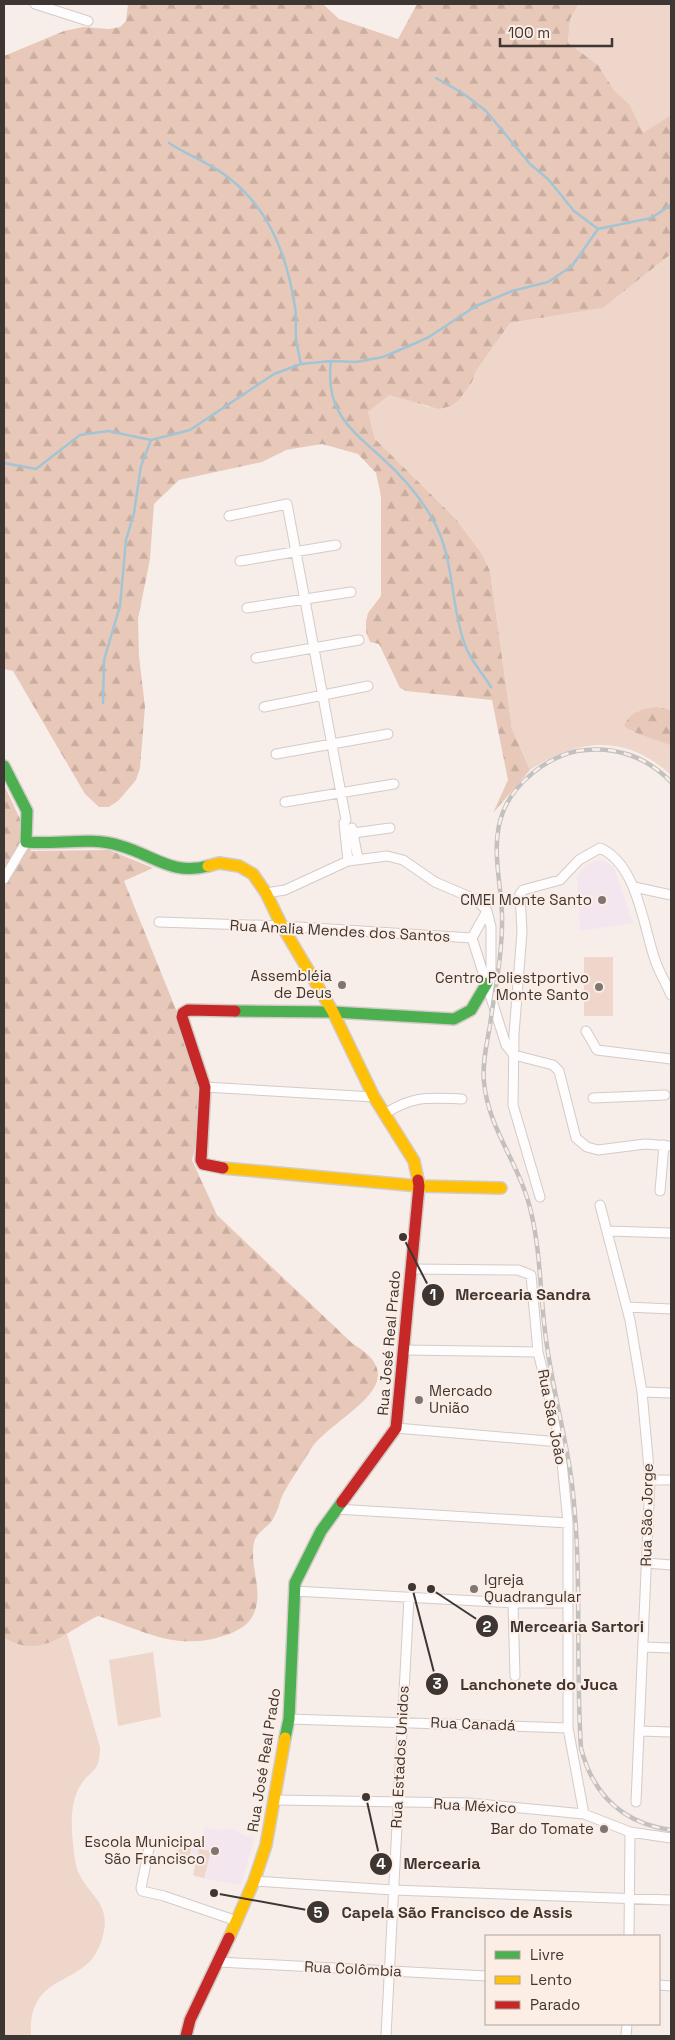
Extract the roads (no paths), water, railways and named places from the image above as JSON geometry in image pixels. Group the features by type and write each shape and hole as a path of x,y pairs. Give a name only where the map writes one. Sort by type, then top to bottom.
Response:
{"street":[{"path":"35,4 59,7 88,21"},
{"path":"230,516 287,504 346,820 358,859"},
{"path":"240,560 336,545"},
{"path":"247,608 351,592"},
{"path":"256,658 359,640"},
{"path":"264,706 368,686"},
{"path":"276,754 388,734"},
{"path":"4,766 27,811 26,842 4,879"},
{"path":"285,802 394,784"},
{"path":"350,833 390,828"},
{"path":"348,861 350,833"},
{"name":"Rua José Real Prado","path":"26,842 48,844 103,841 123,846 143,856 177,868 193,870 219,863 239,866 253,874 266,893 282,926 333,1012 374,1097 386,1113 414,1161 419,1186 396,1428 336,1509 310,1550 295,1583 289,1719 266,1845 254,1881 219,1962 190,2020 186,2036"},
{"path":"540,1197 512,1105 522,932 520,894 526,888 552,884 560,880 579,860 600,848 610,852 634,887 656,962 668,982 671,996"},
{"path":"266,893 285,890 348,861 387,856 403,860 435,882 477,900 488,911 491,927 489,988 468,1014 454,1019 333,1012 188,1010 183,1013 182,1017 205,1088 201,1160 203,1164 213,1167 419,1186 502,1188"},
{"path":"634,887 671,895"},
{"path":"472,938 488,911"},
{"name":"Rua Analia Mendes dos Santos","path":"159,922 282,926 472,938 506,1045 514,1056"},
{"path":"586,1031 597,1050 671,1059"},
{"path":"514,1056 553,1065 559,1070 576,1138 587,1147 598,1150 645,1144 667,1145 660,1190"},
{"path":"205,1088 374,1097"},
{"path":"593,1098 665,1095"},
{"path":"386,1113 404,1102 420,1098 462,1099"},
{"name":"Rua São Jorge","path":"600,1205 627,1307 642,1392 650,1480 636,1802"},
{"path":"608,1231 671,1233"},
{"name":"Rua São João","path":"411,1269 518,1270 531,1275 538,1352 560,1442 568,1523 568,1728 584,1814"},
{"path":"627,1307 671,1310"},
{"path":"404,1350 538,1352"},
{"path":"642,1392 671,1394"},
{"path":"396,1428 560,1442"},
{"path":"650,1480 671,1480"},
{"path":"336,1509 568,1523"},
{"path":"646,1564 671,1564"},
{"path":"294,1590 513,1603 568,1603"},
{"name":"Rua Estados Unidos","path":"386,2036 398,1803 400,1722 409,1597"},
{"path":"513,1603 515,1676"},
{"path":"643,1646 671,1648"},
{"name":"Rua Canadá","path":"289,1719 568,1728"},
{"path":"640,1731 671,1732"},
{"name":"Rua México","path":"275,1800 469,1803 584,1814 630,1832 671,1838"},
{"path":"629,1935 630,1832"},
{"path":"150,1843 142,1891 164,1896 237,1921"},
{"path":"254,1881 393,1890 671,1900"},
{"name":"Rua Colômbia","path":"219,1962 485,1976"}],"waterway":[{"path":"436,78 464,94 486,111 530,164 548,179 574,211 598,229"},
{"path":"169,143 225,175 253,202 274,233 292,288 296,311 297,348 301,364"},
{"path":"4,463 36,469 80,435 108,431 151,440 190,430 274,374 301,364 331,361 356,362 383,357 429,337 476,306 512,291 548,282 572,266 598,229 651,218 671,205"},
{"path":"331,361 331,392 335,404 348,426 409,486 433,520 445,550 460,630 467,651 491,687"},
{"path":"103,703 104,660 120,606 126,540 134,513 141,466 151,440"}],"railway":[{"path":"671,782 651,765 628,754 603,750 577,751 543,765 523,782 508,801 499,825 497,837 497,863 502,915 501,942 484,1068 484,1082 492,1116 520,1179 531,1212 539,1259 544,1323 571,1476 577,1544 581,1748 593,1780 612,1804 638,1821 671,1830"}],"place":[{"name":"CMEI Monte Santo","path":"602,900"},
{"name":"Assembléia de Deus","path":"342,985"},
{"name":"Centro Poliestportivo Monte Santo","path":"599,987"},
{"name":"Mercearia Sandra","path":"403,1237"},
{"name":"Mercado União","path":"419,1400"},
{"name":"Lanchonete do Juca","path":"412,1587"},
{"name":"Mercearia Sartori","path":"431,1589"},
{"name":"Igreja Quadrangular","path":"474,1589"},
{"name":"Mercearia","path":"366,1797"},
{"name":"Bar do Tomate","path":"604,1829"},
{"name":"Escola Municipal São Francisco","path":"215,1851"},
{"name":"Capela São Francisco de Assis","path":"214,1893"}]}
